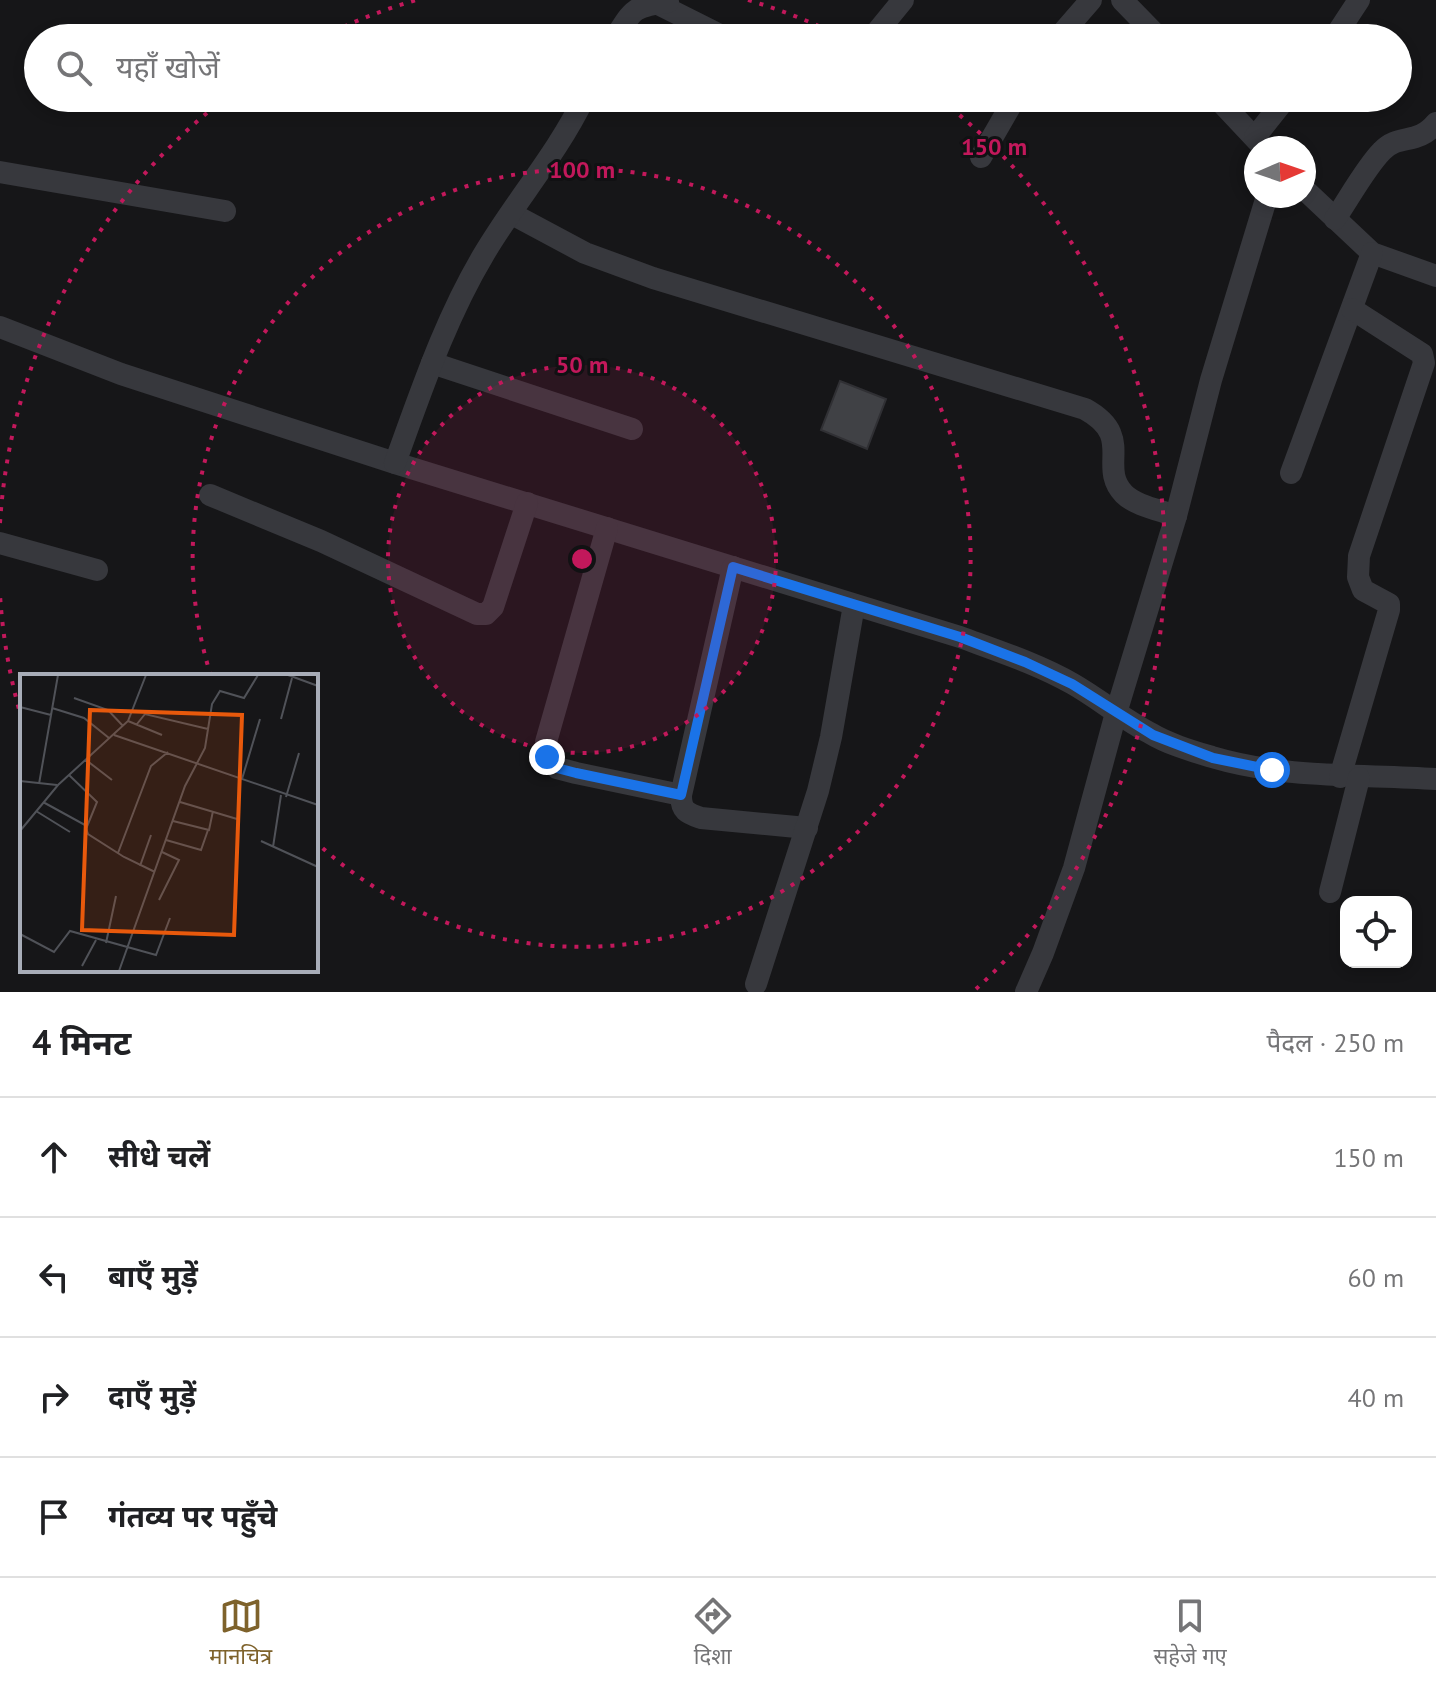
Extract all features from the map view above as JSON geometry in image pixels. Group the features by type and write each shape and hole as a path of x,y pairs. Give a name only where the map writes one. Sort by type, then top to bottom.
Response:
{"street":[{"path":"883,24 903,0"},
{"path":"1070,24 1091,0"},
{"path":"1122,0 1145,24"},
{"path":"1343,24 1359,0"},
{"path":"625,24 641,5 664,2 702,24"},
{"path":"395,463 443,332 485,253 570,129 578,112"},
{"path":"981,157 1007,112"},
{"path":"1230,112 1253,136"},
{"path":"1263,136 1277,112"},
{"path":"1335,219 1382,150 1400,140 1416,139 1428,133 1436,123"},
{"path":"0,172 225,211"},
{"path":"1316,201 1372,253 1436,276"},
{"path":"1026,992 1074,868 1116,713 1176,516 1211,380 1263,208"},
{"path":"512,214 585,253 653,278 1085,409 1108,425 1114,441 1118,486 1126,497 1176,516"},
{"path":"1291,473 1372,253"},
{"path":"1330,892 1350,777 1389,610 1389,604 1363,590 1358,577 1359,556 1424,363 1422,354 1352,309"},
{"path":"0,327 121,374 395,463 960,637 1072,684 1153,735 1213,758 1272,770 1350,777 1436,779"},
{"path":"432,363 632,429"},
{"path":"210,495 321,541 477,614 486,614 493,607 527,503"},
{"path":"607,528 546,742 547,757 557,768 681,795"},
{"path":"0,543 97,570"},
{"path":"733,567 681,805 687,813 701,818 807,828"},
{"path":"756,984 807,828 831,737 854,605"}],"building":[{"path":"840,381 886,399 867,449 821,430"}],"route":[{"path":"547,757 557,768 681,795 733,567 960,637 1072,684 1153,735 1213,758 1272,770"}]}
